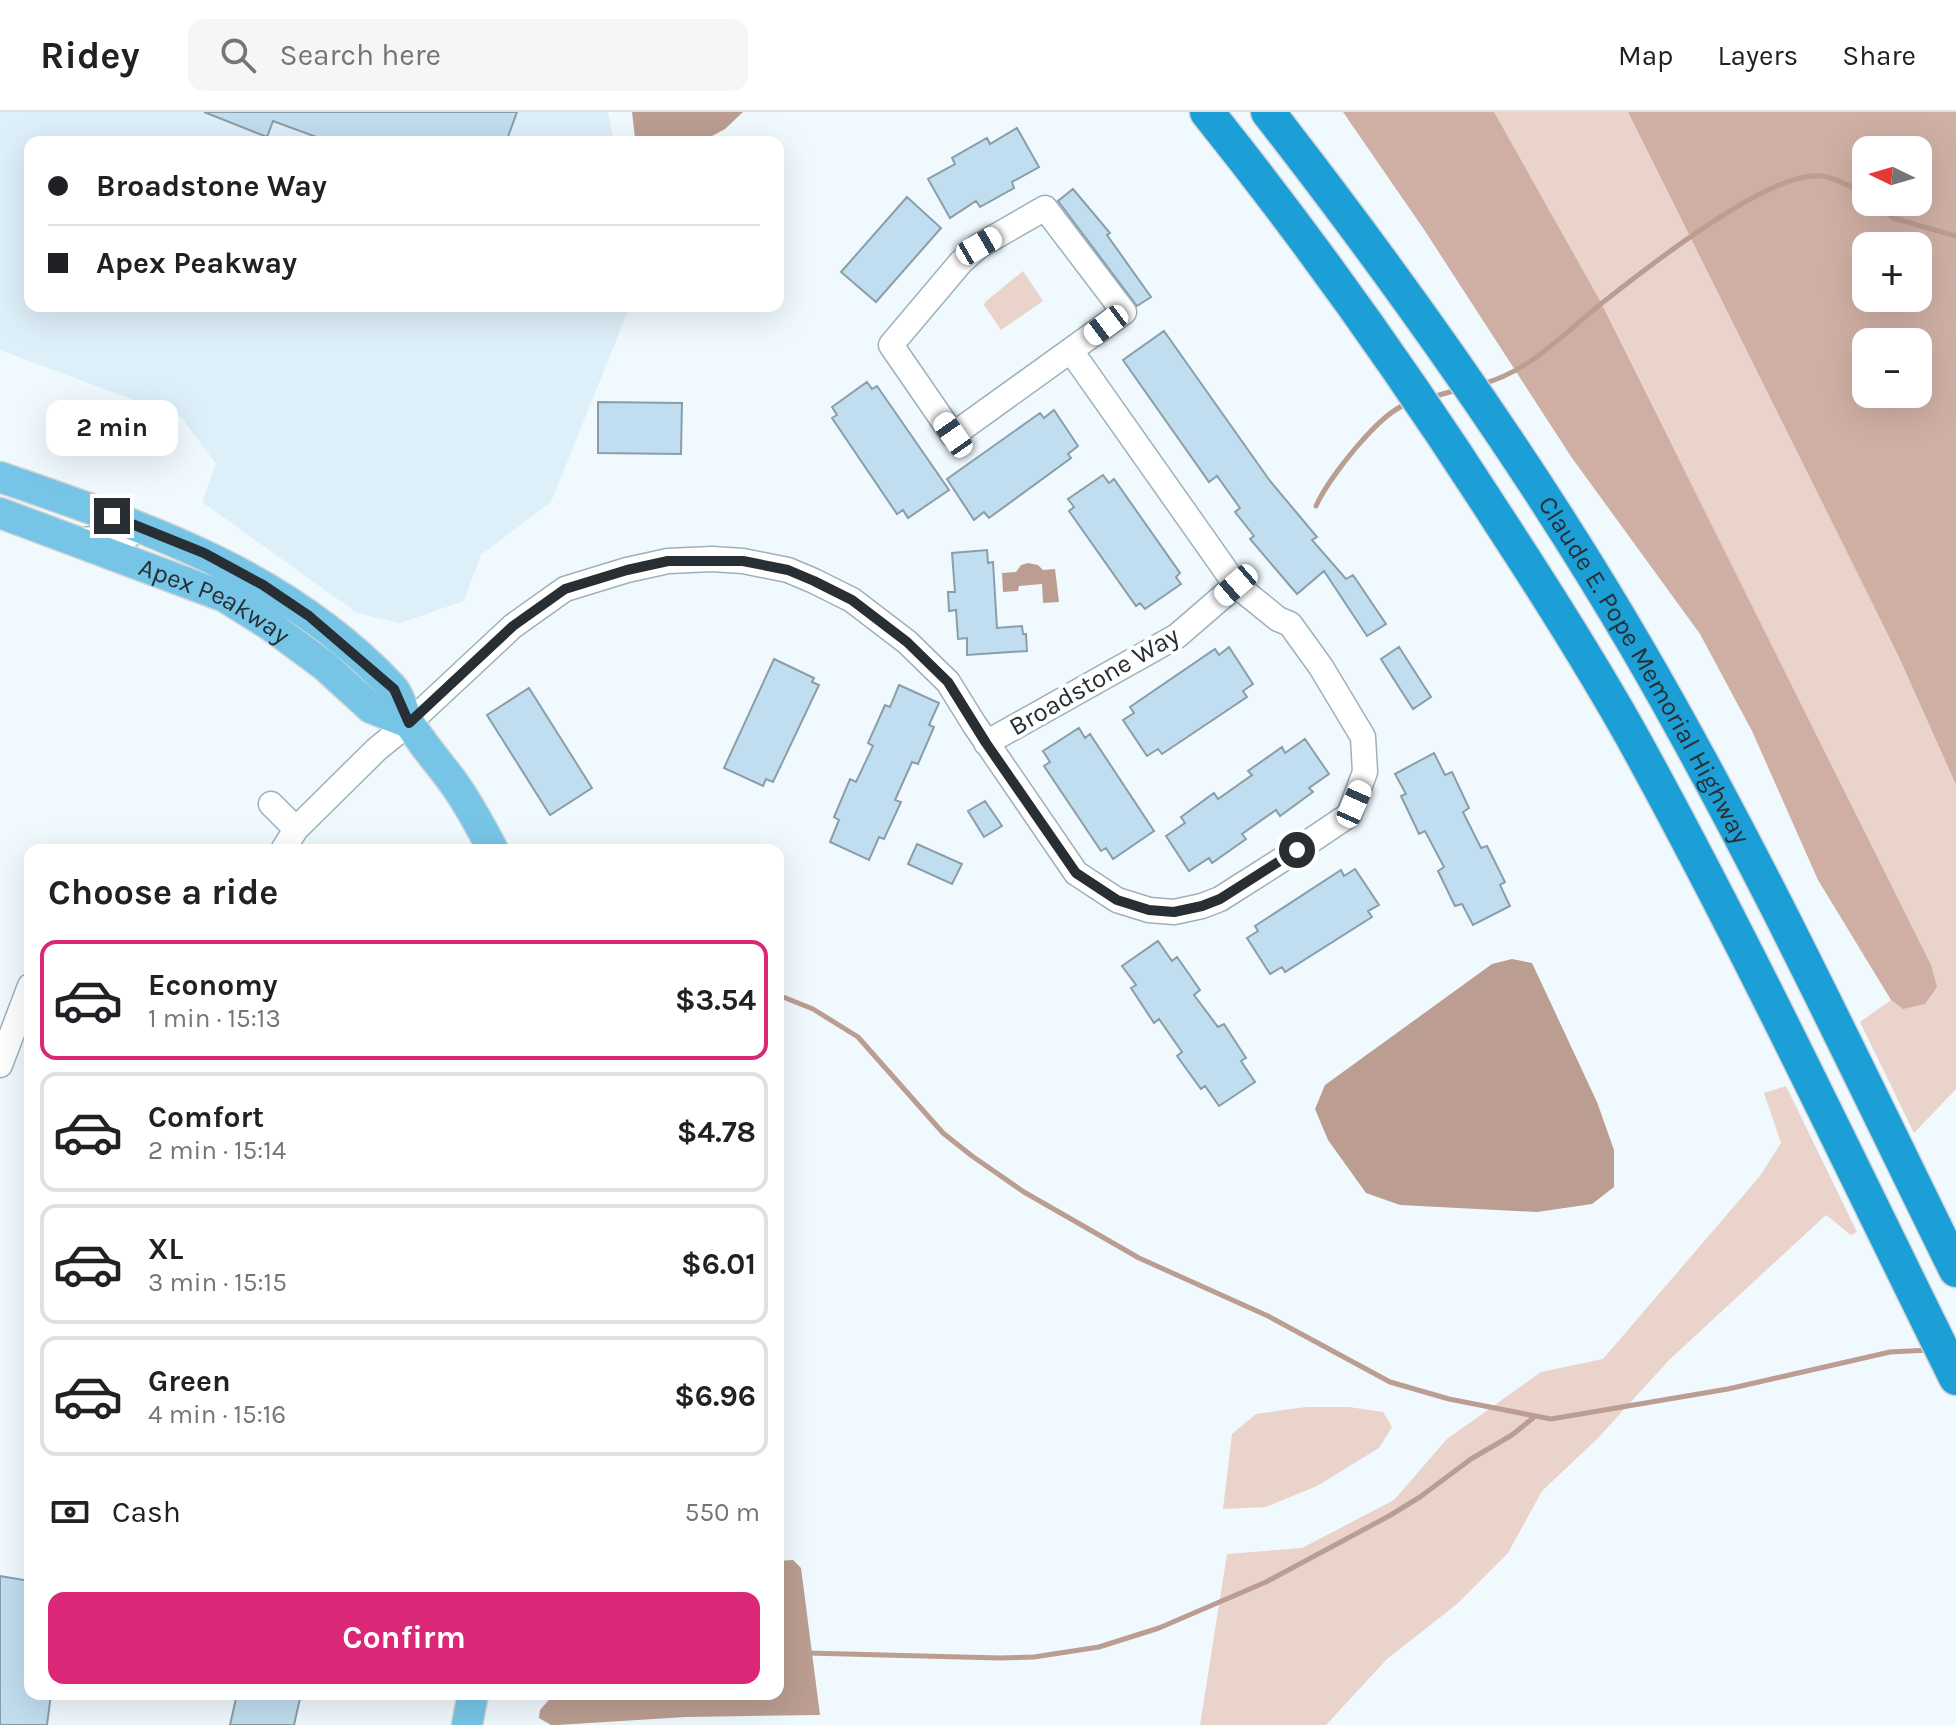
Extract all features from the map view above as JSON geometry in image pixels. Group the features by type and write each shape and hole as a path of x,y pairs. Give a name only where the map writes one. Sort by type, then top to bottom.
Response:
{"highway":[{"name":"Claude E. Pope Memorial Highway","path":"1207,112 1341,286 1428,409 1645,759 1706,875 1956,1378"},
{"name":"Claude E. Pope Memorial Highway","path":"1268,112 1447,351 1556,515 1637,649 1733,822 1956,1270"}],"main road":[{"name":"Apex Peakway","path":"0,477 140,526 237,571 309,616 394,689 409,723 455,785 489,844"},
{"name":"Apex Peakway","path":"0,513 225,597 325,666 371,708 409,723"},
{"path":"467,1725 472,1700"}],"street":[{"path":"1045,208 1124,312 1071,351 953,435 891,345 961,262 979,246 1045,208"},
{"name":"Broadstone Way","path":"287,844 296,829 370,755 513,626 565,589 668,561 712,559 743,561 788,570 852,600 907,642 948,682 1076,873 1117,900 1149,910 1174,912 1220,899 1272,867 1349,815 1362,786 1365,757 1363,737 1321,667 1290,624 1278,619 1236,585 1071,351"},
{"path":"74,540 127,537 140,526"},
{"name":"Broadstone Way","path":"986,743 1177,636 1236,585"},
{"path":"271,804 296,829"},
{"path":"0,1065 24,1002"}],"shaded area":[{"path":"0,112 608,112 613,136 24,136 24,312 628,312 551,502 481,555 464,601 400,623 357,613 202,502 216,464 182,418 0,350"},
{"path":"632,112 743,112 712,136 635,136"},
{"path":"1343,112 1494,112 1599,299 1931,965 1937,987 1925,1004 1903,1009 1891,1000 1818,880 1752,731 1700,634 1572,458 1425,231"},
{"path":"1494,112 1628,112 1898,655 1956,785 1956,1089 1914,1133 1860,1022 1891,1000 1903,1009"},
{"path":"1628,112 1956,112 1956,785 1898,655"},
{"path":"1023,271 1043,301 1001,330 985,302"},
{"path":"1021,565 1038,565 1043,570 1055,569 1059,602 1043,603 1042,584 1019,586 1018,591 1003,592 1002,573 1016,572"},
{"path":"1512,959 1532,963 1597,1102 1614,1150 1614,1187 1592,1204 1537,1212 1400,1205 1366,1193 1328,1140 1315,1109 1325,1085 1492,964"},
{"path":"1786,1086 1857,1232 1851,1235 1826,1215 1669,1360 1598,1438 1542,1491 1508,1553 1457,1604 1387,1659 1326,1725 1200,1725 1227,1554 1302,1548 1394,1500 1447,1439 1541,1372 1603,1359 1760,1176 1781,1143 1764,1093"},
{"path":"1306,1407 1349,1407 1383,1412 1392,1427 1379,1448 1317,1486 1266,1507 1223,1509 1232,1434 1256,1414"},
{"path":"793,1560 801,1568 820,1715 686,1717 557,1725 539,1718 540,1710 549,1700 784,1700 784,1561"}],"building":[{"path":"204,112 517,112 508,136 314,136 273,121 267,136"},
{"path":"1017,128 1039,167 1012,182 1014,188 980,207 976,201 950,218 928,179 955,164 952,158 987,138 990,144"},
{"path":"1073,189 1110,233 1107,235 1151,297 1137,306 1058,201"},
{"path":"907,197 941,228 876,302 841,272"},
{"path":"1164,331 1270,481 1317,537 1312,540 1346,579 1353,575 1386,624 1367,636 1324,571 1297,594 1250,539 1254,536 1235,512 1240,508 1217,476 1209,482 1123,360"},
{"path":"867,382 872,389 877,386 949,490 908,518 903,510 897,514 832,418 837,415 832,407"},
{"path":"598,402 682,403 681,454 598,453"},
{"path":"1054,410 1078,446 1068,454 1071,458 989,518 984,512 974,520 947,479 1040,413 1044,418"},
{"path":"1103,475 1109,483 1114,479 1180,573 1176,577 1181,584 1145,609 1140,603 1136,606 1069,511 1074,507 1068,499"},
{"path":"987,550 988,563 993,562 997,628 1022,626 1027,651 967,655 967,638 958,639 956,610 949,611 948,592 955,592 952,553"},
{"path":"1229,647 1253,684 1243,691 1247,697 1162,754 1158,749 1147,756 1123,720 1134,713 1130,707 1215,649 1219,655"},
{"path":"1399,647 1431,697 1413,709 1381,659"},
{"path":"774,659 814,678 812,682 819,685 773,782 766,779 763,786 724,768"},
{"path":"899,685 939,703 929,725 934,727 918,764 912,762 895,800 901,802 884,839 879,837 869,860 830,842 839,820 834,817 850,779 856,782 873,746 868,743 885,705 890,707"},
{"path":"529,688 592,788 550,815 487,715"},
{"path":"1079,728 1085,738 1090,734 1154,831 1113,859 1106,848 1101,851 1044,766 1050,762 1043,751"},
{"path":"1305,739 1329,774 1309,788 1313,792 1280,816 1276,810 1242,834 1246,839 1212,863 1209,858 1189,871 1166,836 1185,823 1181,817 1214,793 1218,799 1252,775 1248,771 1282,747 1285,753"},
{"path":"1434,753 1445,775 1452,772 1469,808 1463,812 1481,848 1487,846 1505,882 1500,885 1510,906 1473,925 1462,904 1455,906 1438,871 1444,867 1425,831 1419,834 1401,796 1406,794 1395,774"},
{"path":"985,801 1002,826 984,837 968,811"},
{"path":"917,844 962,864 952,884 908,864"},
{"path":"1355,869 1379,905 1368,911 1372,917 1285,972 1282,967 1270,974 1247,938 1258,931 1255,926 1341,870 1344,876"},
{"path":"1158,941 1172,961 1177,957 1200,990 1194,995 1218,1027 1224,1024 1246,1058 1241,1061 1255,1082 1219,1106 1205,1086 1201,1089 1177,1056 1182,1052 1159,1019 1154,1023 1131,988 1136,985 1122,966"},
{"path":"0,1576 24,1580 24,1700 50,1700 47,1725 0,1725"},
{"path":"236,1700 300,1700 294,1725 230,1725"}],"waterway":[{"path":"1482,384 1531,361 1676,247 1740,205 1799,178 1821,176 1852,188"},
{"path":"1891,216 1956,236"},
{"path":"1432,397 1457,390"},
{"path":"1316,506 1331,480 1369,433 1407,404"},
{"path":"784,997 813,1009 858,1037 943,1133 1024,1192 1139,1258 1268,1316 1390,1382 1449,1399 1551,1419 1728,1389 1890,1352 1930,1350"},
{"path":"807,1653 1034,1657 1099,1647 1159,1628 1266,1582 1389,1516 1533,1418"}],"route":[{"path":"112,516 204,553 263,585 309,616 394,689 409,723 513,626 565,589 668,561 743,561 788,570 852,600 907,642 948,682 1055,846 1076,873 1117,900 1149,910 1174,912 1202,906 1220,899 1297,850"}]}
